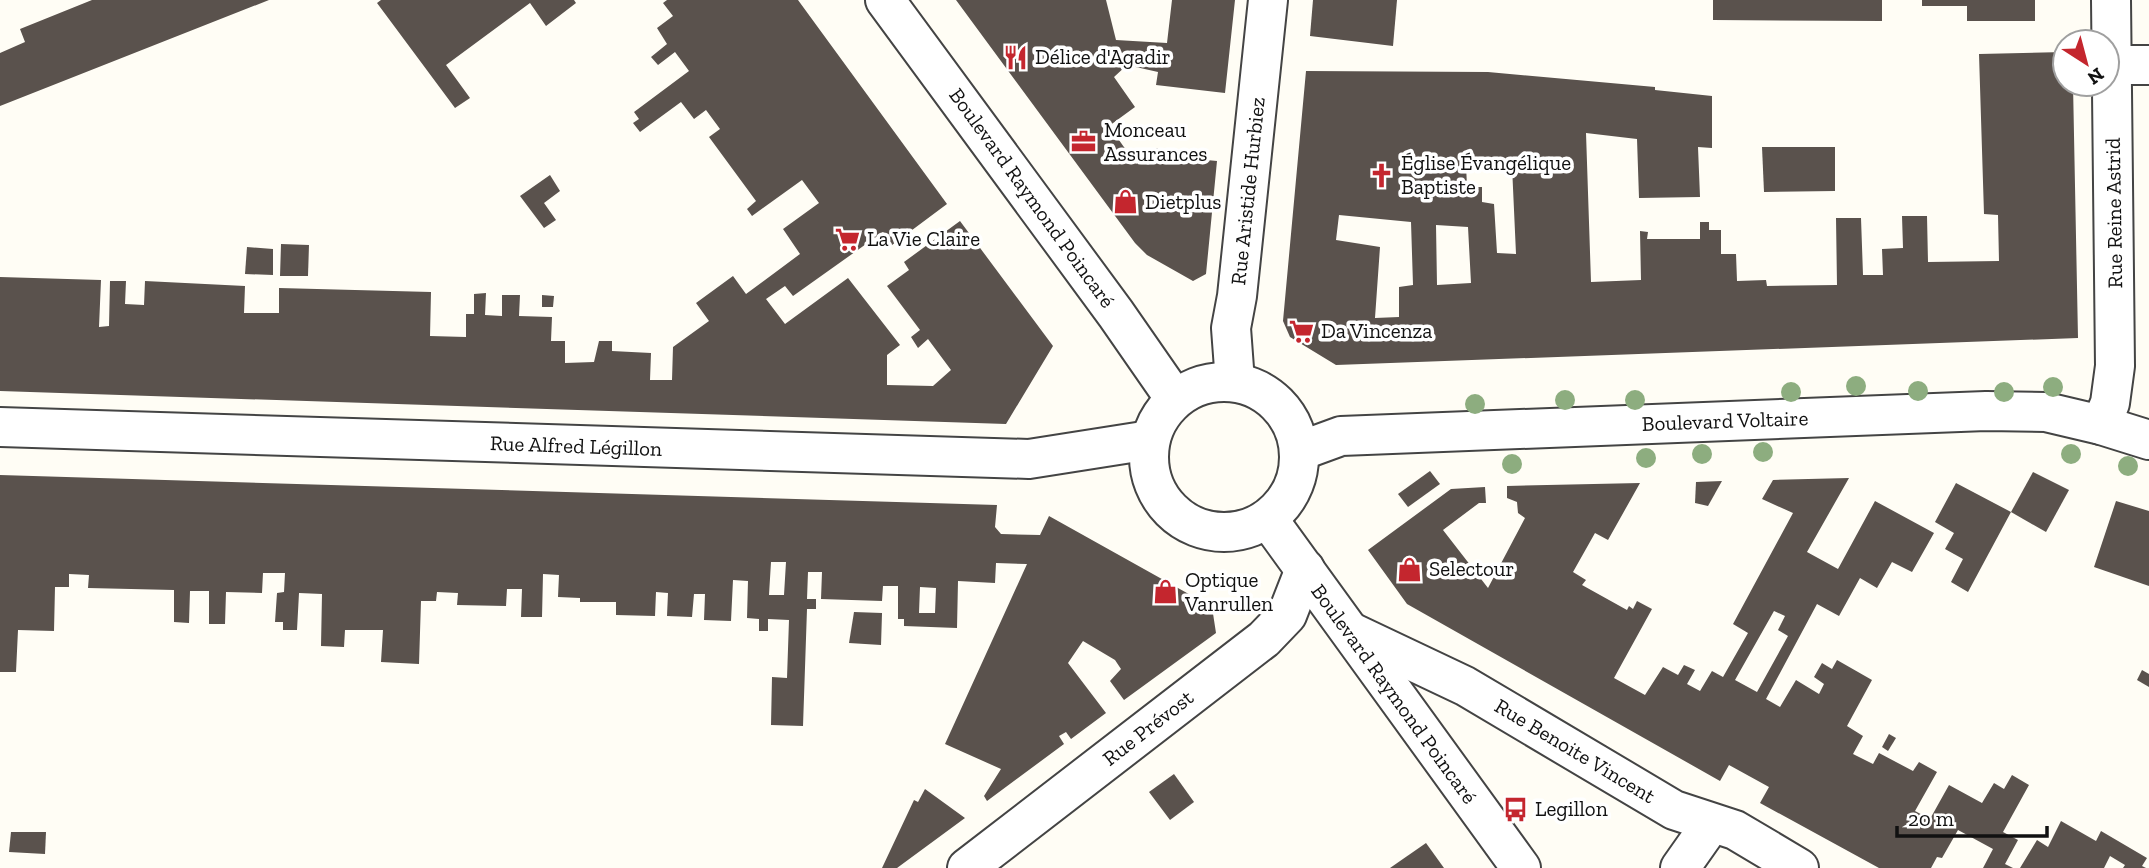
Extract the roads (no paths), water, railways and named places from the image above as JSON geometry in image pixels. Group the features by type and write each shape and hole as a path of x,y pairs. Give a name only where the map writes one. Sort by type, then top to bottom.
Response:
{"street":[{"name":"Boulevard Raymond Poincaré","path":"885,0 1116,314 1174,399"},
{"name":"Rue Aristide Hurbiez","path":"1235,382 1231,328 1237,296 1268,0"},
{"name":"Rue Reine Astrid","path":"2101,425 2110,403 2115,366 2131,65 2111,0"},
{"path":"1235,382 1259,390 1280,405 1294,426 1300,451 1297,477 1286,501 1268,519 1244,530 1218,533 1193,527 1171,512 1156,492 1148,466 1150,440 1159,418 1174,399 1203,385 1235,382"},
{"name":"Boulevard Voltaire","path":"1300,451 1341,436 1986,411 2046,412 2149,440"},
{"name":"Rue Alfred Légillon","path":"0,427 1029,459 1150,440"},
{"name":"Boulevard Raymond Poincaré","path":"1268,519 1521,868"},
{"name":"Rue Prévost","path":"967,868 1264,639 1287,615 1305,569"},
{"name":"Rue Benoite Vincent","path":"1350,632 1465,686 1674,810 1735,830 1799,868"},
{"path":"1680,868 1711,824"}],"place":[{"name":"Délice d'Agadir","path":"1015,57"},
{"name":"Monceau Assurances","path":"1084,142"},
{"name":"Église Évangélique Baptiste","path":"1381,175"},
{"name":"Dietplus","path":"1125,202"},
{"name":"La Vie Claire","path":"847,239"},
{"name":"Da Vincenza","path":"1301,331"},
{"name":"Selectour","path":"1409,569"},
{"name":"Optique Vanrullen","path":"1165,592"},
{"name":"Legillon","path":"1515,809"}]}
